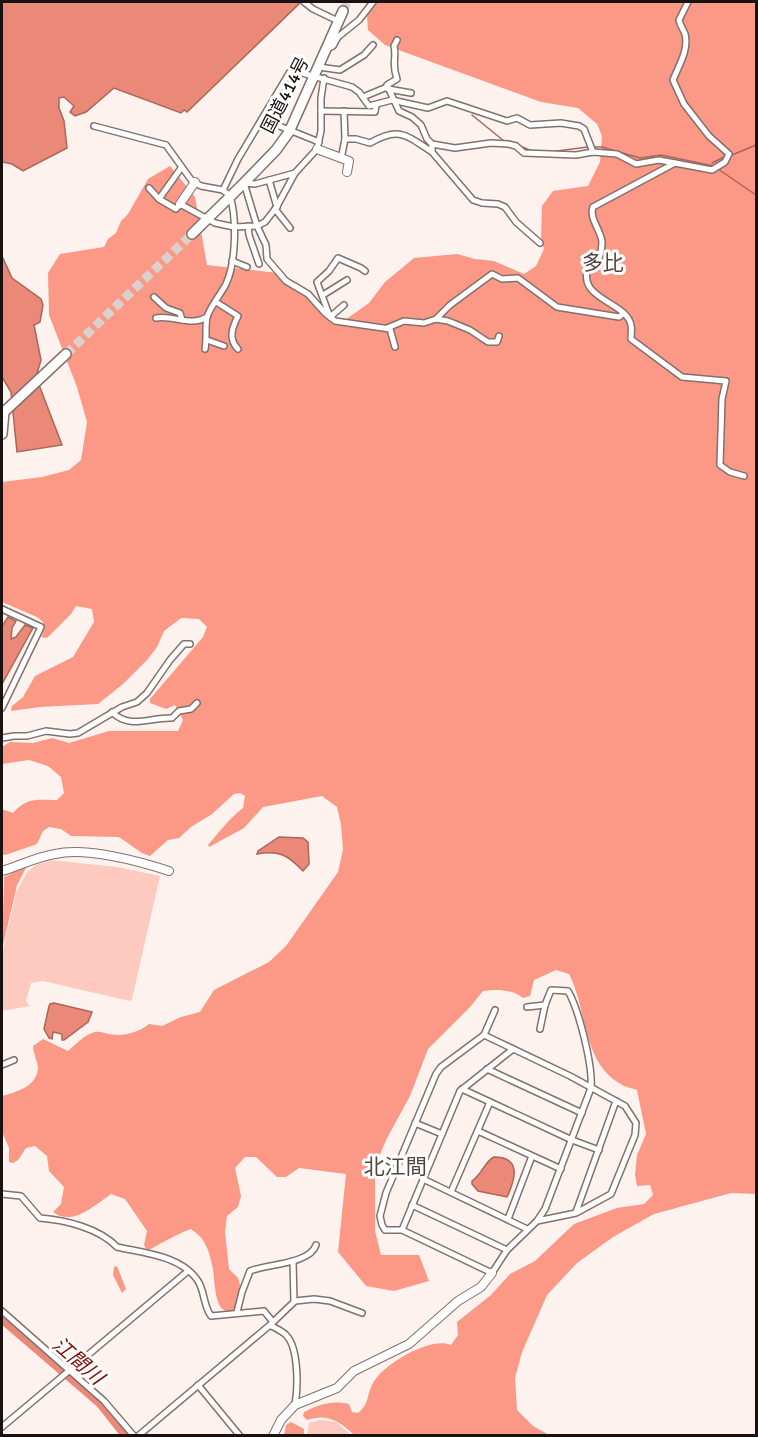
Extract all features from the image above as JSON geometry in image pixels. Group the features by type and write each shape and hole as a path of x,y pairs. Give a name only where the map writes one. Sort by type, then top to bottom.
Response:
{"highway":[{"name":"国道414号","path":"192,234 227,193 244,183 276,150 289,132 319,74 343,11"},
{"path":"2,434 5,411 66,354"}],"street":[{"path":"304,2 338,21"},
{"path":"327,49 333,46 338,37 359,20 373,2"},
{"path":"397,40 394,46 396,52 392,66 397,79 387,84 392,100 399,111 412,117 421,125 427,139 432,144 454,148 491,143 516,146 524,153 617,154 636,164 659,160 712,170 729,157 728,153 709,136 684,104 673,80 685,47 684,32 679,20 688,2"},
{"path":"319,74 339,70 364,55 373,45"},
{"path":"204,349 207,340 207,317 227,281 232,261 234,227 227,193 235,165 291,69 319,74 352,87 359,92 369,106 392,100 428,108 447,101 507,121 517,118 530,125 561,123 579,126 584,129 593,152"},
{"path":"180,204 215,223 234,227 257,226 265,222 276,208 295,173 318,145 321,111 319,74"},
{"path":"363,97 388,88 411,93"},
{"path":"321,111 375,112 376,105"},
{"path":"341,159 345,139 344,111"},
{"path":"262,119 349,161 347,172"},
{"path":"94,126 166,145 181,168 195,182 227,193"},
{"path":"345,139 356,138 370,143 389,134 398,133 432,152 473,200 505,207 516,222 540,243"},
{"path":"432,144 432,152"},
{"path":"675,163 596,205 592,210 602,247 599,258 588,267 586,280 592,290 631,323 630,338 632,341 682,377 726,381 722,399 720,465 729,472 744,476"},
{"path":"159,199 181,168"},
{"path":"244,183 250,185 295,173"},
{"path":"269,180 276,208 290,228"},
{"path":"148,188 159,199 176,208 195,182"},
{"path":"244,183 257,226 266,245 267,259 286,281 308,294 335,321 387,328 404,321 424,323 436,319 450,305 492,274 502,279 518,278 553,304 563,308 615,318 623,314"},
{"path":"248,226 259,264"},
{"path":"330,316 317,282 338,258 365,271"},
{"path":"232,261 247,267"},
{"path":"323,295 347,280"},
{"path":"154,297 162,305 180,314 182,320"},
{"path":"216,302 238,316 231,339 238,350"},
{"path":"330,316 344,305"},
{"path":"156,318 165,316 196,322 207,317"},
{"path":"436,319 470,330 488,342 497,342 500,336"},
{"path":"387,328 391,332 395,347"},
{"path":"207,340 224,346"},
{"path":"2,609 41,627 2,708"},
{"path":"2,738 27,736 46,731 78,733 112,712 137,702 157,681 170,660 184,644 190,644"},
{"path":"112,712 120,720 136,723 172,718 179,711 191,709 197,703"},
{"path":"2,871 39,857 75,851 169,871"},
{"path":"273,1436 281,1420 295,1405 337,1388 354,1371 415,1340 458,1301 481,1287 507,1250 537,1221 545,1209 591,1088 590,1059 570,996 565,990 551,990 544,1005 540,1029"},
{"path":"527,1007 544,1005"},
{"path":"492,1273 402,1230 383,1228 380,1216 386,1192 441,1067 484,1035 495,1010"},
{"path":"484,1035 625,1106 636,1123 635,1136 611,1194 576,1213 537,1221"},
{"path":"402,1230 462,1089 513,1049"},
{"path":"2,1065 14,1060"},
{"path":"487,1069 582,1113"},
{"path":"462,1089 572,1140 599,1150"},
{"path":"576,1213 616,1101"},
{"path":"451,1192 490,1102"},
{"path":"415,1123 442,1134"},
{"path":"478,1131 561,1169"},
{"path":"508,1219 532,1156"},
{"path":"423,1179 527,1229"},
{"path":"2,1194 21,1196 40,1218 58,1220 89,1230 117,1247 180,1264 197,1280 203,1293 205,1306 211,1316 264,1311 271,1324 289,1339 298,1377 295,1405"},
{"path":"412,1205 507,1250"},
{"path":"237,1312 250,1271 293,1261 312,1253 316,1245"},
{"path":"293,1261 295,1301"},
{"path":"2,1427 188,1271"},
{"path":"2,1311 66,1373 104,1401 136,1436 271,1324 295,1301 314,1299 330,1301 362,1313"},
{"path":"198,1385 240,1436"}],"shaded area":[{"path":"2,2 301,2 187,112 184,110 181,113 114,88 86,112 75,116 70,112 74,106 64,97 59,98 67,148 23,171 12,164 2,162"},
{"path":"366,2 756,2 756,1194 731,1193 654,1214 613,1237 577,1263 547,1295 522,1352 515,1378 517,1410 533,1426 549,1435 354,1435 327,1418 307,1420 303,1416 304,1412 310,1409 332,1403 349,1404 352,1412 358,1413 366,1403 372,1385 385,1369 420,1348 442,1343 451,1345 458,1335 457,1322 491,1295 510,1274 535,1261 574,1224 617,1208 644,1204 653,1195 650,1185 637,1186 635,1175 637,1155 646,1134 637,1090 619,1083 598,1061 569,974 556,970 534,980 530,996 523,998 504,990 483,991 428,1049 410,1096 375,1166 375,1231 381,1255 419,1255 429,1281 394,1291 366,1286 338,1252 346,1174 299,1168 286,1177 277,1177 256,1157 245,1157 235,1168 241,1196 238,1207 227,1216 225,1232 229,1269 238,1278 240,1285 236,1308 229,1311 223,1310 217,1298 210,1255 197,1233 191,1229 147,1251 144,1245 147,1231 125,1199 111,1194 83,1213 68,1217 60,1216 53,1212 61,1204 64,1187 49,1171 47,1156 35,1146 26,1148 18,1160 13,1163 9,1162 9,1148 2,1132 2,1096 25,1088 36,1075 38,1066 33,1046 43,1039 68,1051 91,1033 124,1035 140,1030 149,1024 162,1026 181,1017 200,1012 214,990 269,962 286,946 338,872 343,850 337,807 322,796 263,807 244,828 209,847 208,845 220,830 243,808 245,796 240,793 234,794 212,814 191,827 179,838 168,840 150,856 119,837 71,836 61,829 49,827 43,831 37,844 2,854 2,809 13,813 28,802 57,800 64,793 61,777 48,766 29,760 2,764 2,747 10,742 33,743 52,738 69,743 109,731 178,731 183,720 175,705 166,709 150,703 150,699 203,637 207,627 199,619 181,618 164,631 157,647 147,660 123,684 98,704 11,711 12,706 23,697 35,676 73,657 94,622 92,609 76,606 47,638 41,637 43,622 37,617 2,602 2,482 42,477 69,470 81,460 87,422 77,387 49,315 48,273 60,254 104,247 108,239 116,233 121,221 128,214 148,179 170,166 195,197 207,265 278,273 314,300 338,325 369,303 385,282 414,258 457,254 494,261 524,274 536,266 544,249 541,238 542,206 553,191 588,186 600,162 602,136 597,124 578,108 541,102 385,45 368,30"},
{"path":"2,256 12,278 41,299 43,305 40,322 34,325 41,360 36,377 62,445 17,452 11,392 2,377"},
{"path":"8,617 16,621 12,628 11,639 16,637 25,625 33,628 2,684 2,626"},
{"path":"279,837 303,838 308,842 309,864 303,871 283,855 257,854"},
{"path":"51,860 117,867 160,876 130,1001 43,981 31,983 26,1001 30,1006 2,1011 2,954 16,893 27,872 36,865"},
{"path":"27,866 17,885 2,950 4,877"},
{"path":"54,1003 92,1012 88,1022 64,1040 62,1040 62,1034 53,1032 52,1039 44,1029 49,1006"},
{"path":"494,1157 509,1161 514,1170 513,1183 507,1197 478,1191 472,1184 488,1161"},
{"path":"117,1266 126,1289 122,1293 113,1275 114,1267"},
{"path":"321,1420 336,1422 351,1435 307,1435 309,1423"},
{"path":"291,1422 304,1429 304,1435 284,1435 286,1425"}],"waterway":[{"path":"472,115 504,141"},
{"path":"732,155 756,145"},
{"path":"520,146 532,151"},
{"path":"549,152 588,147"},
{"path":"593,147 602,147 640,158 661,155 714,166"},
{"path":"712,163 724,157"},
{"path":"718,169 756,195"},
{"name":"江間川","path":"2,1319 100,1403 126,1436"}],"tunnel":[{"path":"343,11 347,2"},
{"path":"66,354 192,234"}],"district":[{"name":"多比","path":"603,263"},
{"name":"北江間","path":"395,1167"}]}
